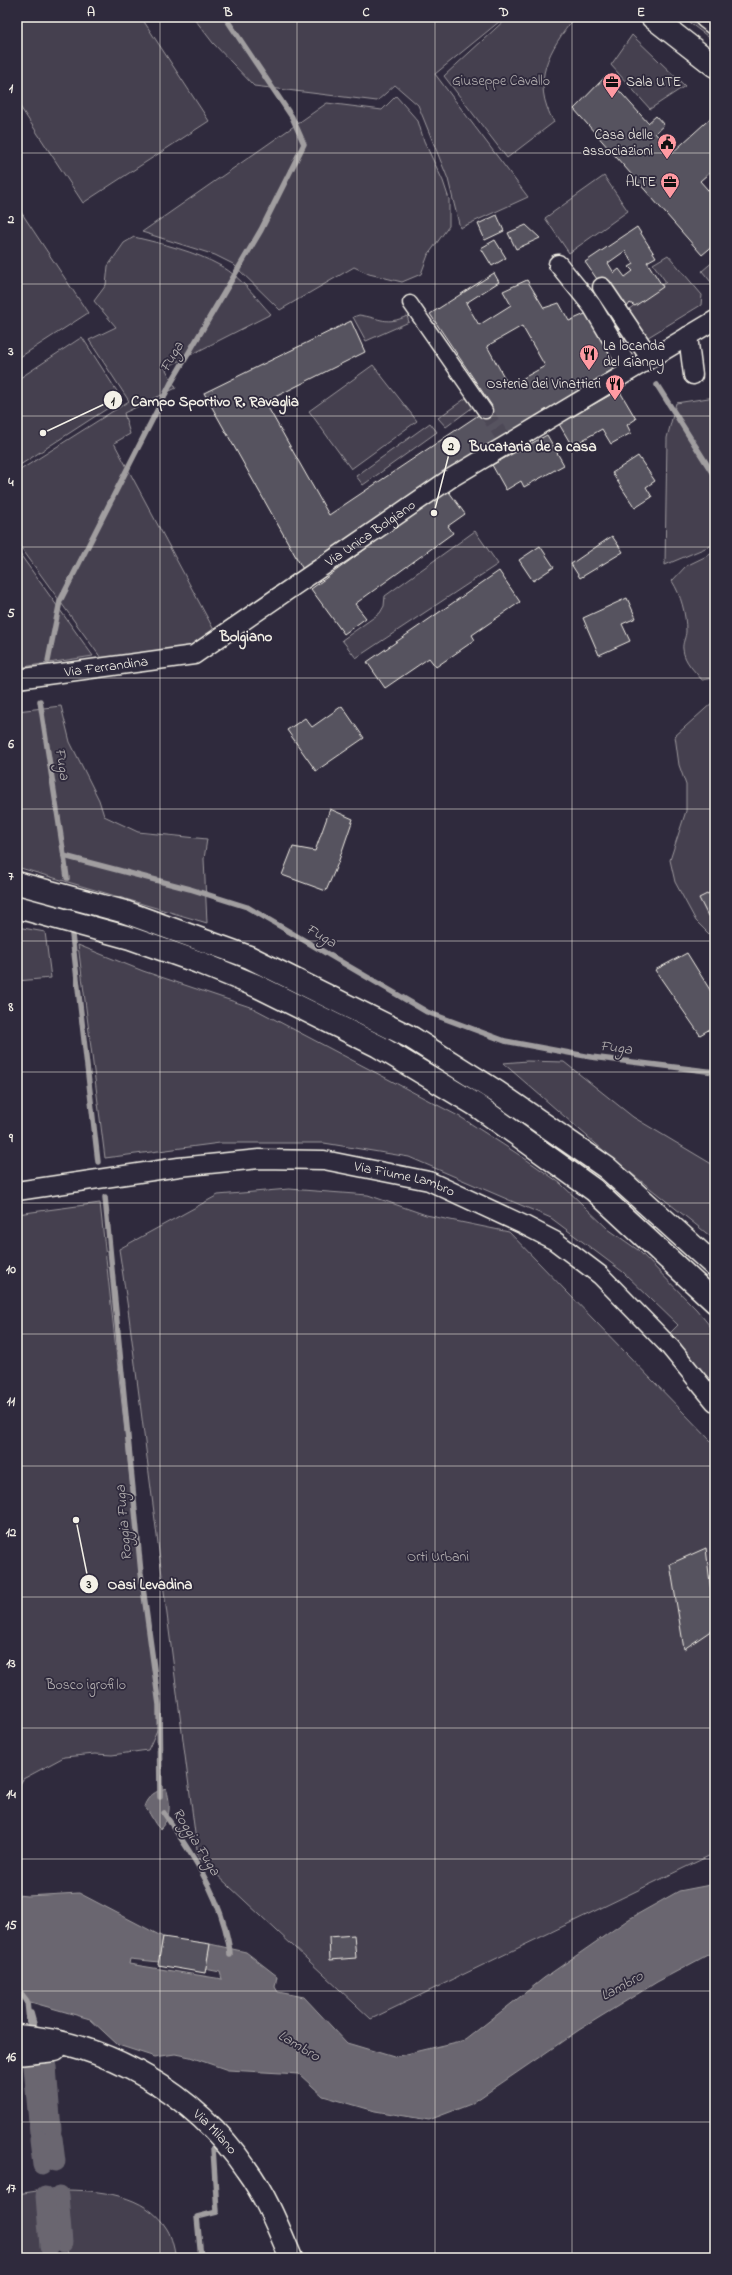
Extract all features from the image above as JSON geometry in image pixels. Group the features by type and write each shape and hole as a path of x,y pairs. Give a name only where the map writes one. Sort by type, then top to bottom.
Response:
{"main road":[{"path":"652,17 715,66"},
{"path":"706,17 715,24"},
{"path":"17,883 125,912 228,949 314,988 412,1038 497,1092 607,1168 715,1266"},
{"path":"17,907 130,938 198,962 258,986 378,1046 476,1105 594,1190 715,1302"},
{"name":"Via Milano","path":"17,2036 52,2042 90,2052 125,2066 155,2082 190,2107 215,2130 237,2156 257,2184 291,2258"},
{"name":"Via Milano","path":"17,2054 54,2050 90,2052"}],"street":[{"path":"558,264 592,306 630,370"},
{"path":"602,287 650,358"},
{"path":"410,303 485,411"},
{"name":"Via Unica Bolgiano","path":"194,655 504,440 630,370 715,320"},
{"path":"688,336 693,375"},
{"name":"Via Ferrandina","path":"17,679 194,655"},
{"name":"Via Fiume Lambro","path":"17,1191 178,1167 259,1160 324,1160 429,1181 555,1241 600,1275 670,1347 715,1402"}],"green space":[{"path":"17,17 141,17 209,121 83,203 17,102"},
{"path":"193,17 505,17 435,74 528,197 460,228 448,179 418,105 395,85 377,101 254,86 213,43"},
{"name":"Giuseppe Cavallo","path":"508,17 575,17 557,42 546,66 543,79 547,107 554,122 507,158 444,76"},
{"path":"682,17 698,17 715,30 715,42"},
{"path":"632,35 685,86 650,109 611,65"},
{"path":"396,96 418,121 424,141 443,181 449,199 449,226 428,255 421,274 402,282 369,274 354,267 280,310 233,264 215,255 142,232 327,103 382,110"},
{"path":"604,176 628,211 569,253 545,218"},
{"path":"17,206 88,313 17,359"},
{"path":"134,237 189,252 221,266 242,282 271,314 165,368 176,388 124,413 130,434 114,443 214,630 190,648 101,658 17,542 17,472 129,401 89,340 116,327 94,301 106,285 108,266 124,243"},
{"path":"668,255 702,295 701,305 645,339 625,312 666,282 653,264"},
{"path":"715,260 715,287 702,271"},
{"path":"359,315 388,321 407,316 409,322 366,341 353,317"},
{"path":"82,337 122,399 17,467 17,380"},
{"path":"373,365 417,421 351,469 309,411"},
{"path":"715,397 715,544 665,565 667,438 676,403"},
{"path":"466,398 473,407 446,427 438,418"},
{"path":"430,423 437,432 363,485 356,476"},
{"path":"475,531 498,564 356,658 342,640 380,613 384,606 385,596"},
{"path":"17,550 93,656 17,668"},
{"path":"715,552 715,678 702,680 685,658 683,644 686,631 685,618 680,598 672,581 686,566"},
{"path":"714,701 715,940 696,921 675,882 670,860 686,811 686,785 679,765 675,736"},
{"path":"61,706 70,742 99,800 104,816 138,832 207,839 204,859 207,923 17,867 17,711"},
{"path":"17,927 45,932 51,978 17,981"},
{"path":"78,945 143,971 253,1008 462,1118 527,1160 560,1183 608,1229 638,1250 696,1309 715,1332 715,1387 670,1333 678,1325 623,1272 551,1218 409,1157 324,1143 220,1143 105,1158"},
{"path":"527,1061 564,1062 633,1117 715,1166 715,1240 611,1157 503,1063"},
{"name":"Orti Urbani","path":"289,1189 368,1195 426,1215 509,1232 712,1442 715,1453 715,1853 371,2019 198,1857 119,1249 218,1195"},
{"name":"Bosco igrofilo","path":"100,1203 143,1597 162,1719 148,1750 112,1755 95,1754 64,1757 23,1779 17,1790 17,1214"},
{"path":"62,2190 106,2193 134,2201 147,2208 158,2217 169,2232 176,2258 68,2258"},
{"path":"37,2191 44,2258 17,2258 17,2194"}],"water":[{"path":"166,1788 169,1799 169,1810 164,1825 160,1829 144,1807 145,1803 152,1794"},
{"name":"Lambro","path":"715,1884 715,1951 657,1982 579,2030 471,2104 429,2120 375,2111 323,2096 299,2074 228,2070 190,2057 175,2054 155,2057 118,2045 90,2019 27,2001 17,1993 17,1895 27,1896 79,1893 163,1937 159,1962 130,1959 129,1964 222,1979 220,1972 205,1969 210,1944 246,1952 277,1976 275,1987 278,1992 304,1997 347,2043 394,2057 465,2040 544,1978 629,1919 679,1891"}],"building":[{"name":"Casa delle associazioni","path":"606,76 648,123 656,116 664,125 655,133 672,153 715,114 715,168 700,181 715,198 715,244 702,255 574,109"},
{"path":"497,215 504,231 485,240 478,224"},
{"path":"526,225 540,238 516,249 508,233"},
{"path":"637,227 656,257 647,262 663,287 635,306 630,303 627,307 616,303 615,293 605,279 599,282 585,262","holes":["625,251 634,264 629,267 633,271 625,277 619,269 614,273 608,263"]},
{"path":"495,240 506,258 492,266 481,248"},
{"path":"494,273 499,282 466,303 479,325 511,305 503,291 527,280 544,308 559,303 569,321 592,311 623,363 433,480 305,573 204,393 351,321 365,352 265,402 329,515 492,406 430,314","holes":["522,326 545,366 509,386 487,346"]},
{"path":"619,390 636,419 627,425 631,433 611,444 602,429 572,446 559,424"},
{"path":"547,435 564,465 524,487 521,481 506,490 492,465"},
{"path":"638,456 655,481 646,487 652,497 635,508 612,473"},
{"path":"447,489 465,514 448,526 453,533 355,604 366,618 344,634 311,589"},
{"path":"612,536 623,552 580,578 571,564"},
{"path":"540,546 554,567 533,581 519,560"},
{"path":"499,571 520,602 472,635 475,640 436,667 429,658 385,688 367,662"},
{"path":"627,598 636,618 622,624 630,641 599,655 583,618"},
{"path":"17,612 21,646 17,647"},
{"path":"342,706 364,738 316,771 287,730 305,718 312,727"},
{"path":"330,809 353,819 338,863 326,891 282,875 293,847 315,851"},
{"path":"715,890 715,912 708,916 699,898"},
{"path":"687,953 715,998 715,1026 700,1035 655,970"},
{"path":"706,1548 715,1628 684,1649 670,1564"},
{"path":"354,1935 356,1958 330,1960 329,1937"},
{"path":"163,1937 210,1944 205,1973 158,1965"}],"waterway":[{"name":"Fuga","path":"48,661 60,601 171,383 261,230 304,144 292,117 225,17"},
{"path":"657,385 715,477"},
{"name":"Fuga","path":"40,701 64,856 190,889 247,907 427,1012 505,1041 591,1057 715,1072"},
{"path":"64,856 67,878"},
{"path":"72,935 98,1162"},
{"name":"Roggia Fuga","path":"105,1197 141,1573 159,1705 160,1797"},
{"name":"Roggia Fuga","path":"164,1813 199,1868 214,1897 225,1928 230,1955"},
{"path":"17,1988 27,2001 30,2031"},
{"path":"31,2013 36,2031"},
{"path":"33,2066 39,2133"},
{"path":"47,2067 52,2130"},
{"path":"53,2138 56,2162"},
{"path":"39,2140 42,2165"},
{"path":"201,2258 197,2217 217,2212 213,2148"},
{"path":"59,2195 63,2243"},
{"path":"45,2196 49,2246"}],"tunnel":[{"path":"485,411 502,436"}],"place":[{"name":"Sala UTE","path":"612,99"},
{"name":"Casa delle associazioni","path":"667,160"},
{"name":"ALTE","path":"670,199"},
{"name":"La locanda del Gianpy","path":"589,371"},
{"name":"Osteria dei Vinattieri","path":"615,401"},
{"name":"Campo Sportivo R. Ravaglia","path":"43,433"},
{"name":"Bucataria de a casa","path":"434,513"},
{"name":"Oasi Levadina","path":"76,1520"}],"district":[{"name":"Bolgiano","path":"246,637"}]}
